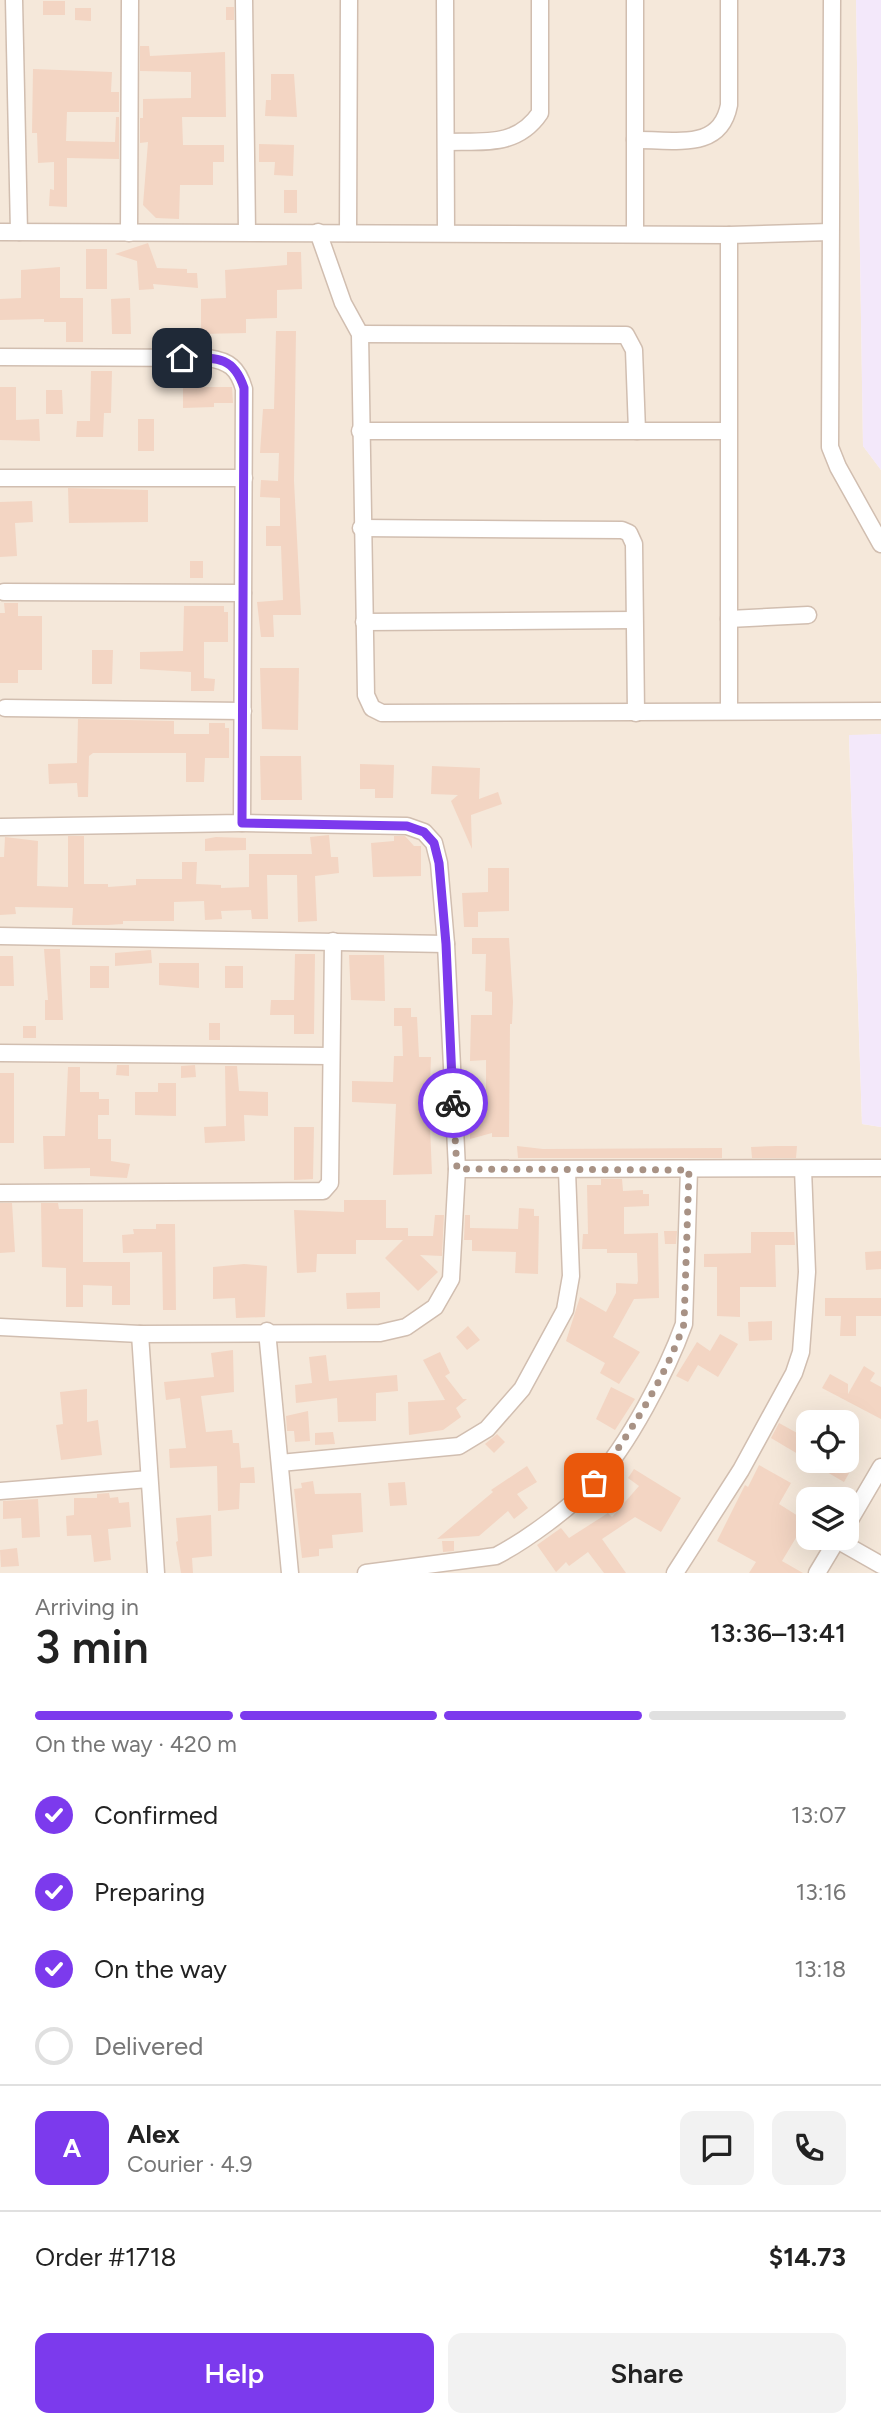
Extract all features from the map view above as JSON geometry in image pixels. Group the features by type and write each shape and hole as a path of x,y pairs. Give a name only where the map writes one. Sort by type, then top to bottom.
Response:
{"street":[{"path":"14,0 19,232"},
{"path":"129,233 130,0"},
{"path":"244,0 247,232"},
{"path":"348,233 349,0"},
{"path":"445,0 446,233"},
{"path":"447,142 499,140 530,128 540,113 540,0"},
{"path":"635,0 635,234"},
{"path":"635,140 705,138 717,133 726,120 729,105 729,0"},
{"path":"832,0 831,447 838,467 881,544"},
{"path":"0,232 729,235 831,232"},
{"path":"318,232 343,303 359,334 366,695 372,708 382,713 881,711"},
{"path":"729,235 729,711"},
{"path":"359,334 626,335 634,350 637,431"},
{"path":"0,357 224,360 239,372 244,388 242,823"},
{"path":"359,431 728,431"},
{"path":"0,478 244,478"},
{"path":"361,528 622,530 629,533 634,544 636,713"},
{"path":"4,592 243,593"},
{"path":"729,619 808,615"},
{"path":"364,622 634,620"},
{"path":"5,708 243,711"},
{"path":"0,827 242,823 391,825 424,832 434,843 439,863 446,944 457,1169 451,1279 435,1307 394,1331 140,1334 0,1328"},
{"path":"0,936 446,944"},
{"path":"0,1193 323,1191 330,1183 333,941"},
{"path":"0,1053 330,1056"},
{"path":"457,1169 567,1171 881,1168"},
{"path":"675,1573 741,1470 798,1363 807,1272 803,1169"},
{"path":"366,1573 496,1556 514,1547 594,1483 648,1399 676,1346 684,1324 689,1170"},
{"path":"280,1463 459,1446 487,1429 522,1389 549,1343 567,1302 571,1276 567,1171"},
{"path":"267,1331 290,1573"},
{"path":"140,1334 156,1573"},
{"path":"859,1504 881,1466"},
{"path":"0,1491 149,1479"},
{"path":"817,1573 831,1550"},
{"path":"856,1550 881,1565"}],"shaded area":[{"path":"0,0 856,0 863,446 881,470 881,734 849,736 862,1124 881,1127 881,1573 0,1573"},
{"path":"856,0 881,0 881,470 863,446"},
{"path":"881,734 881,1127 862,1124 849,735"}],"building":[{"path":"43,1 65,1 65,15 43,15"},
{"path":"226,7 234,7 234,20 226,20"},
{"path":"75,8 91,8 91,21 75,20"},
{"path":"140,46 149,46 150,56 225,52 226,117 182,117 183,145 224,145 224,162 213,162 213,185 180,185 179,219 156,218 143,205 148,142 140,143 140,118 143,118 143,99 191,98 191,72 140,71"},
{"path":"33,69 112,72 111,92 119,92 119,112 67,112 66,141 115,142 116,117 119,117 119,159 67,158 67,207 49,206 50,189 54,190 54,162 38,163 37,133 32,133"},
{"path":"271,74 294,74 297,117 265,116 266,100 271,100"},
{"path":"259,144 294,145 293,176 274,175 275,162 259,162"},
{"path":"284,190 297,190 297,213 284,213"},
{"path":"148,243 157,268 187,269 187,273 197,273 198,288 153,284 154,289 139,290 137,261 115,254"},
{"path":"86,249 107,249 107,289 86,289"},
{"path":"287,252 301,252 302,289 277,290 277,318 246,319 246,333 201,334 201,299 226,298 225,270 287,265"},
{"path":"60,267 60,298 83,298 83,342 66,342 66,322 44,322 44,319 0,320 0,299 21,298 21,270"},
{"path":"130,298 131,334 112,334 111,299"},
{"path":"276,331 296,331 294,481 301,615 273,615 274,637 261,637 257,602 283,600 281,546 266,546 266,526 280,526 280,498 260,497 261,480 278,481 279,453 260,453 263,409 274,409"},
{"path":"91,371 112,371 111,413 104,413 103,437 76,437 77,421 90,421"},
{"path":"0,387 16,387 16,420 39,419 40,441 0,440"},
{"path":"183,387 232,387 233,403 183,408"},
{"path":"46,390 62,390 63,414 46,414"},
{"path":"138,419 154,419 154,451 138,451"},
{"path":"68,488 148,490 148,522 69,523"},
{"path":"32,501 33,522 15,523 17,556 0,557 0,502"},
{"path":"190,561 203,561 203,578 190,578"},
{"path":"4,603 18,603 18,616 42,616 42,670 18,670 18,683 0,683 0,613 5,613"},
{"path":"184,606 224,606 224,612 228,612 228,642 204,642 204,678 215,679 214,691 191,691 191,672 140,669 140,652 183,651"},
{"path":"92,650 113,650 112,684 92,684"},
{"path":"260,668 299,668 298,730 262,729"},
{"path":"78,719 174,721 174,734 209,734 209,723 225,723 225,728 229,728 229,758 205,758 204,782 186,782 186,753 93,753 89,756 88,797 78,797 77,783 49,784 48,764 77,763"},
{"path":"260,756 301,756 302,800 261,800"},
{"path":"360,764 394,765 393,798 375,798 375,789 360,789"},
{"path":"432,766 480,768 479,799 498,792 502,804 471,815 472,849 451,801 458,795 431,794"},
{"path":"329,835 331,857 338,857 339,873 315,876 317,921 298,922 297,875 267,875 268,919 252,919 251,910 221,911 222,919 205,920 204,901 174,902 174,921 72,925 73,908 15,907 16,914 0,915 0,857 4,857 5,837 38,841 37,886 68,887 68,836 84,836 84,884 108,884 108,887 136,885 136,879 182,879 182,862 197,862 196,884 221,885 221,888 249,887 249,854 312,854 310,837"},
{"path":"394,836 405,836 414,846 421,846 421,876 373,877 371,843 394,841"},
{"path":"246,838 246,850 205,851 205,839"},
{"path":"488,868 509,868 509,911 478,912 478,927 464,927 462,893 488,892"},
{"path":"472,938 509,938 513,1002 510,1024 509,1137 492,1137 492,1133 470,1139 470,1105 486,1105 486,1060 470,1061 471,1015 492,1015 492,992 485,991 486,954 472,954"},
{"path":"44,949 60,949 63,1020 45,1020 45,1000 48,1000"},
{"path":"151,950 152,963 115,966 115,953"},
{"path":"295,954 315,954 314,1034 294,1034 294,1015 270,1015 271,1000 294,1000"},
{"path":"349,955 384,955 385,1001 351,1000"},
{"path":"0,956 13,956 14,986 0,986"},
{"path":"159,963 199,963 199,988 159,985"},
{"path":"90,966 109,966 109,988 90,988"},
{"path":"225,966 243,966 243,988 225,988"},
{"path":"394,1008 411,1008 411,1017 417,1017 419,1057 431,1057 430,1085 434,1085 433,1127 430,1127 432,1174 393,1175 396,1104 352,1102 352,1081 393,1082 394,1056 403,1056 402,1026 394,1026"},
{"path":"209,1023 220,1023 220,1040 209,1040"},
{"path":"23,1026 36,1026 36,1038 23,1038"},
{"path":"117,1065 129,1065 129,1076 116,1075"},
{"path":"195,1065 196,1077 181,1078 181,1066"},
{"path":"225,1066 237,1066 239,1091 268,1092 268,1116 244,1115 245,1141 205,1143 204,1127 226,1126"},
{"path":"68,1067 80,1067 80,1092 99,1092 99,1099 109,1099 109,1115 98,1115 98,1139 111,1139 111,1161 130,1164 127,1178 90,1176 90,1168 44,1169 43,1136 65,1136"},
{"path":"0,1073 14,1073 14,1143 0,1143"},
{"path":"158,1083 176,1083 176,1116 135,1115 135,1092 158,1092"},
{"path":"294,1127 314,1127 313,1179 294,1180"},
{"path":"517,1146 543,1149 722,1148 722,1158 518,1158"},
{"path":"797,1146 796,1158 752,1158 751,1147"},
{"path":"601,1179 622,1179 623,1191 643,1190 643,1194 649,1194 649,1206 624,1207 624,1234 658,1233 659,1298 634,1299 613,1337 640,1352 619,1384 600,1373 605,1363 566,1341 580,1297 606,1312 616,1293 616,1283 637,1284 638,1281 637,1253 607,1253 607,1249 582,1249 583,1234 588,1234 587,1185 601,1185"},
{"path":"344,1200 386,1200 386,1228 408,1228 408,1236 433,1236 435,1215 444,1215 442,1256 420,1255 438,1272 418,1291 385,1258 403,1240 356,1240 356,1254 317,1254 316,1272 297,1273 294,1210 344,1212"},
{"path":"0,1203 12,1203 15,1252 0,1253"},
{"path":"41,1203 58,1203 59,1209 83,1209 83,1262 130,1262 130,1305 112,1305 112,1286 83,1285 83,1307 66,1307 66,1268 42,1267"},
{"path":"519,1208 534,1209 534,1216 539,1216 538,1274 515,1273 516,1252 472,1251 472,1240 464,1240 465,1215 470,1215 470,1228 518,1229"},
{"path":"156,1224 175,1224 176,1310 163,1310 162,1252 123,1253 122,1235 134,1234 133,1229 156,1229"},
{"path":"664,1231 677,1231 676,1244 665,1244"},
{"path":"751,1232 794,1232 795,1245 775,1245 776,1287 740,1287 740,1317 717,1316 717,1267 704,1267 704,1254 751,1253"},
{"path":"881,1251 881,1269 866,1270 865,1252"},
{"path":"244,1264 267,1266 265,1317 236,1318 235,1298 213,1299 213,1267"},
{"path":"380,1292 380,1308 347,1309 346,1293"},
{"path":"825,1298 881,1298 881,1316 856,1316 856,1336 840,1336 841,1316 825,1316"},
{"path":"772,1321 772,1340 749,1341 748,1322"},
{"path":"468,1326 480,1340 467,1350 456,1337"},
{"path":"720,1334 738,1344 718,1377 698,1365 688,1382 676,1376 697,1342 710,1351"},
{"path":"233,1350 234,1392 201,1396 206,1432 232,1430 233,1443 239,1443 241,1468 254,1467 255,1483 240,1483 239,1509 218,1511 217,1466 170,1468 169,1449 186,1448 180,1398 166,1400 164,1382 214,1377 211,1353"},
{"path":"440,1352 450,1373 445,1376 463,1399 467,1399 456,1408 461,1417 443,1430 409,1435 408,1402 445,1400 423,1360"},
{"path":"326,1355 329,1381 397,1375 398,1391 376,1393 376,1421 338,1422 337,1398 296,1403 295,1385 312,1383 309,1357"},
{"path":"864,1366 875,1373 870,1381 881,1387 881,1419 822,1388 830,1374 848,1384 848,1394"},
{"path":"611,1387 635,1399 615,1430 596,1419"},
{"path":"87,1389 87,1422 98,1420 102,1455 61,1460 56,1425 63,1424 60,1392"},
{"path":"308,1411 310,1441 295,1442 294,1431 287,1431 286,1416"},
{"path":"779,1423 796,1432 796,1453 771,1438"},
{"path":"333,1432 335,1444 315,1445 315,1433"},
{"path":"497,1434 505,1442 494,1453 485,1444"},
{"path":"759,1465 791,1483 779,1504 796,1515 796,1538 782,1561 803,1573 749,1573 756,1562 717,1541 745,1485 748,1487"},
{"path":"527,1466 537,1482 517,1494 528,1508 514,1519 508,1511 479,1536 437,1539 493,1492 491,1490"},
{"path":"634,1469 681,1498 661,1532 635,1517 602,1539 626,1573 604,1573 588,1552 569,1566 566,1562 556,1572 537,1545 561,1528 569,1538 608,1513 612,1517 639,1486 628,1478"},
{"path":"829,1473 849,1473 844,1482"},
{"path":"313,1481 315,1494 361,1493 363,1532 332,1535 333,1548 319,1549 319,1556 302,1558 294,1489 302,1488 301,1483"},
{"path":"405,1482 407,1505 390,1506 388,1483"},
{"path":"109,1493 110,1498 118,1497 119,1503 129,1502 131,1527 108,1529 111,1560 94,1562 91,1535 67,1536 66,1516 74,1515 74,1498 97,1498 97,1494"},
{"path":"38,1499 40,1537 22,1538 21,1518 3,1519 3,1501"},
{"path":"211,1515 212,1556 192,1558 193,1573 181,1573 176,1542 176,1518"},
{"path":"442,1541 454,1541 454,1551 443,1552"},
{"path":"17,1548 19,1566 1,1567 0,1550"}],"way so far":[{"path":"453,1103 457,1169 689,1170 684,1324 676,1346 648,1399 621,1445 594,1483"}],"route":[{"path":"182,358 224,360 239,372 244,388 242,823 407,826 424,832 434,843 439,863 446,944 453,1103"}]}
